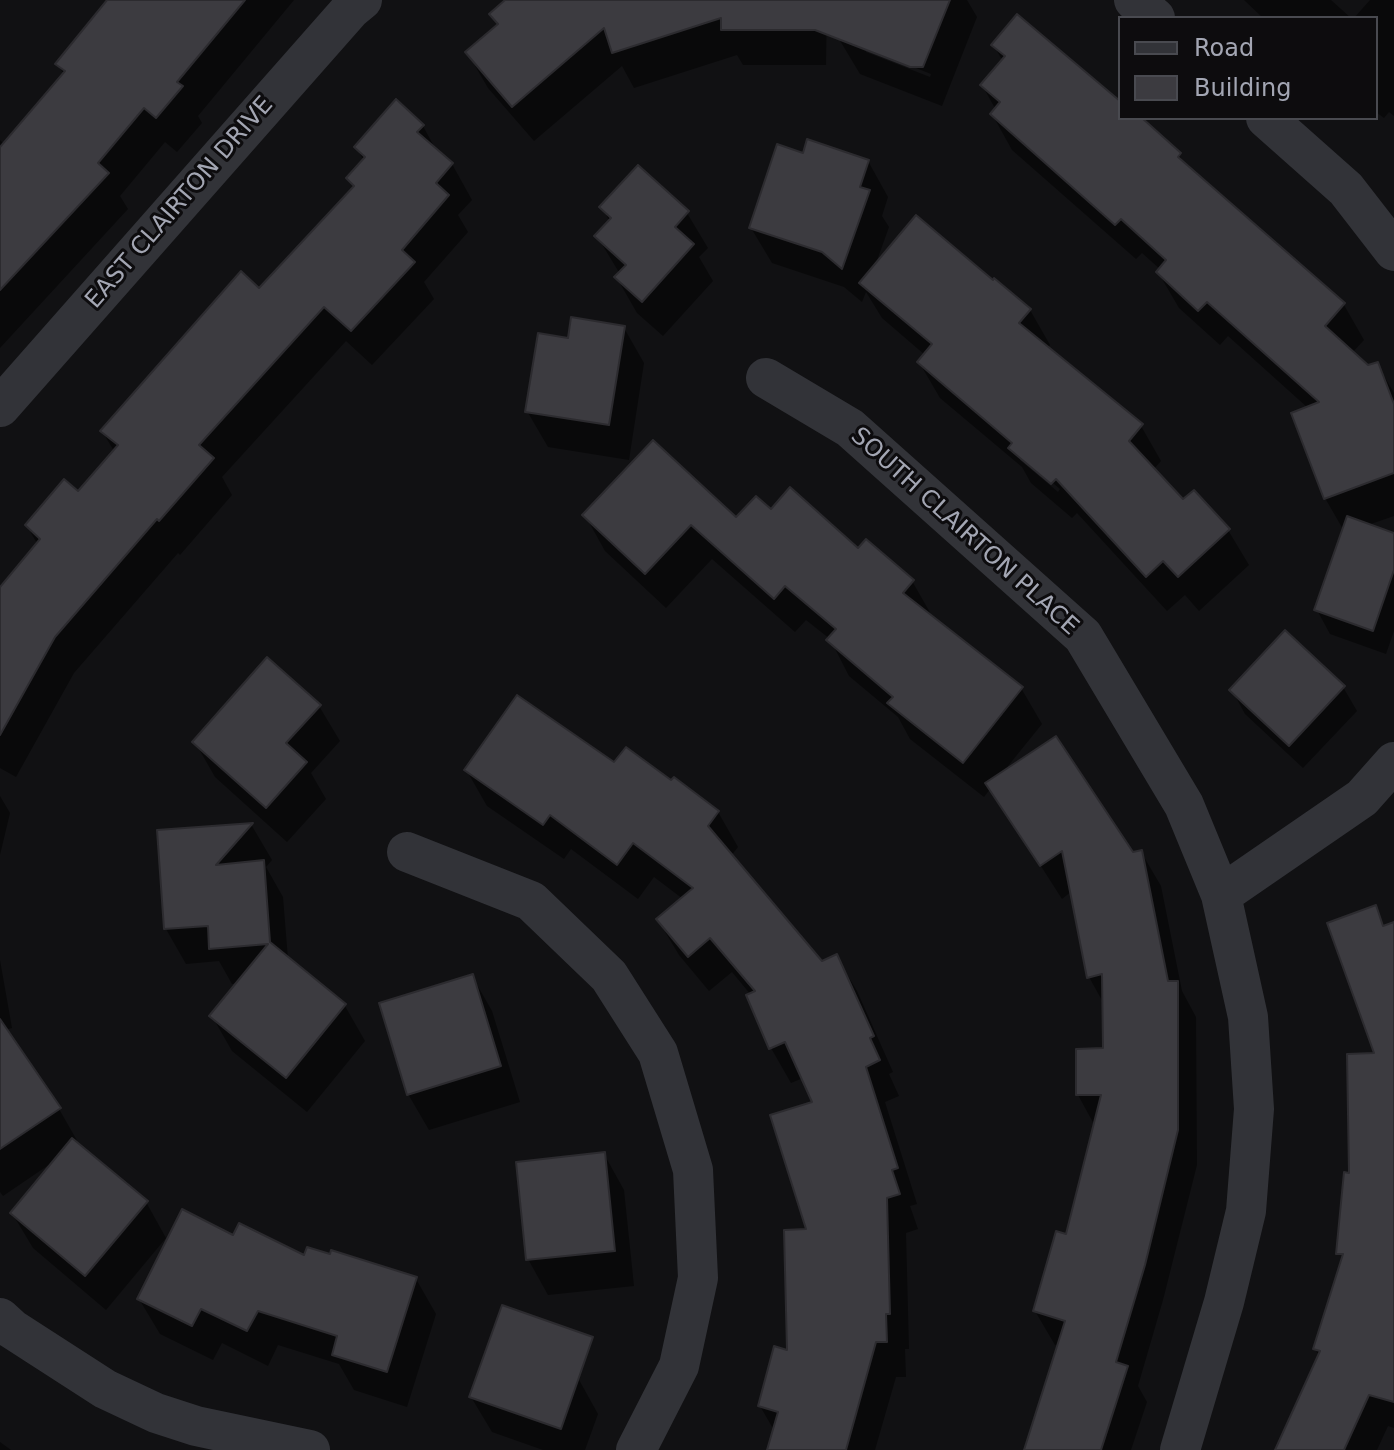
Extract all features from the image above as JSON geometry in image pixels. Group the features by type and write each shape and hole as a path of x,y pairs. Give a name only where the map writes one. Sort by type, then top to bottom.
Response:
{"street":[{"name":"EAST CLAIRTON DRIVE","path":"0,407 339,22 362,0"},
{"path":"1134,0 1153,16"},
{"path":"1268,120 1346,189 1394,251"},
{"name":"SOUTH CLAIRTON PLACE","path":"766,378 850,428 1083,636 1184,805 1221,895 1248,1017 1254,1109 1246,1211 1224,1302 1180,1450"},
{"path":"1221,895 1362,798 1394,762"},
{"path":"407,852 531,901 609,976 658,1053 693,1170 698,1278 679,1366 636,1450"},
{"path":"0,1318 105,1389 156,1413 196,1426 310,1450"}],"building":[{"path":"107,0 245,0 177,82 183,86 156,118 144,108 98,163 109,173 0,290 0,147 65,71 55,64"},
{"path":"505,0 950,0 923,67 910,67 815,30 721,30 721,18 612,53 604,28 512,107 465,52 498,24 489,14"},
{"path":"1017,14 1118,99 1118,120 1144,120 1181,153 1178,157 1345,303 1325,326 1368,365 1378,362 1394,404 1394,473 1324,499 1291,413 1319,402 1207,302 1198,311 1156,272 1166,260 1121,219 1115,225 990,114 1000,102 980,85 1005,56 991,45"},
{"path":"396,99 424,125 417,132 453,163 436,183 449,195 402,250 415,262 351,331 324,307 199,445 214,458 55,637 0,735 0,587 40,539 25,525 64,479 78,491 118,445 100,431 241,271 259,288 354,186 346,178 365,157 354,147"},
{"path":"807,139 869,160 860,187 870,190 842,269 822,252 749,228 777,144 803,153"},
{"path":"638,165 689,211 675,227 694,244 642,302 614,277 626,265 594,236 611,218 599,207"},
{"path":"916,215 1031,309 1019,323 1143,424 1129,441 1183,499 1194,490 1230,529 1178,577 1163,561 1146,577 1056,479 1051,484 1008,448 1012,443 917,362 932,344 859,283"},
{"path":"571,317 625,326 609,425 525,412 538,333 568,338"},
{"path":"653,440 736,517 756,496 771,509 790,487 858,548 866,539 914,580 903,593 1023,687 963,763 887,703 893,697 826,640 836,629 785,586 774,599 691,525 645,574 582,515"},
{"path":"1347,516 1394,533 1394,570 1373,631 1314,610"},
{"path":"1285,630 1345,686 1289,746 1229,690"},
{"path":"267,657 321,705 286,743 307,762 266,808 192,742"},
{"path":"517,695 614,762 626,747 671,780 674,777 719,811 708,826 822,961 837,954 874,1036 870,1038 880,1060 866,1067 898,1168 892,1170 900,1194 887,1198 890,1314 886,1314 887,1342 876,1342 846,1450 767,1450 778,1412 758,1406 774,1346 787,1350 784,1230 806,1229 770,1115 812,1102 785,1042 769,1049 746,995 755,991 710,938 688,957 656,919 693,888 633,843 617,865 550,815 543,825 464,770"},
{"path":"1056,736 1133,852 1142,850 1168,981 1178,981 1178,1130 1145,1265 1116,1362 1128,1366 1101,1450 1024,1450 1065,1321 1033,1311 1056,1231 1066,1234 1101,1095 1076,1095 1076,1049 1103,1048 1102,974 1087,978 1062,851 1040,866 985,783"},
{"path":"253,823 216,865 264,860 270,942 346,1004 286,1078 209,1016 268,944 209,949 208,926 164,929 157,830"},
{"path":"1376,905 1383,926 1394,922 1394,1402 1369,1395 1344,1450 1275,1450 1320,1351 1313,1349 1343,1254 1336,1254 1344,1172 1349,1173 1347,1054 1374,1053 1327,923"},
{"path":"473,974 501,1066 407,1095 379,1003"},
{"path":"0,1019 61,1108 0,1149"},
{"path":"72,1138 148,1201 85,1276 10,1213"},
{"path":"605,1152 615,1251 526,1260 516,1162"},
{"path":"182,1209 233,1235 239,1223 304,1255 307,1247 330,1254 331,1250 417,1277 387,1372 332,1355 337,1336 258,1311 247,1331 201,1309 192,1326 137,1299"},
{"path":"502,1305 593,1337 561,1429 469,1397"}]}
